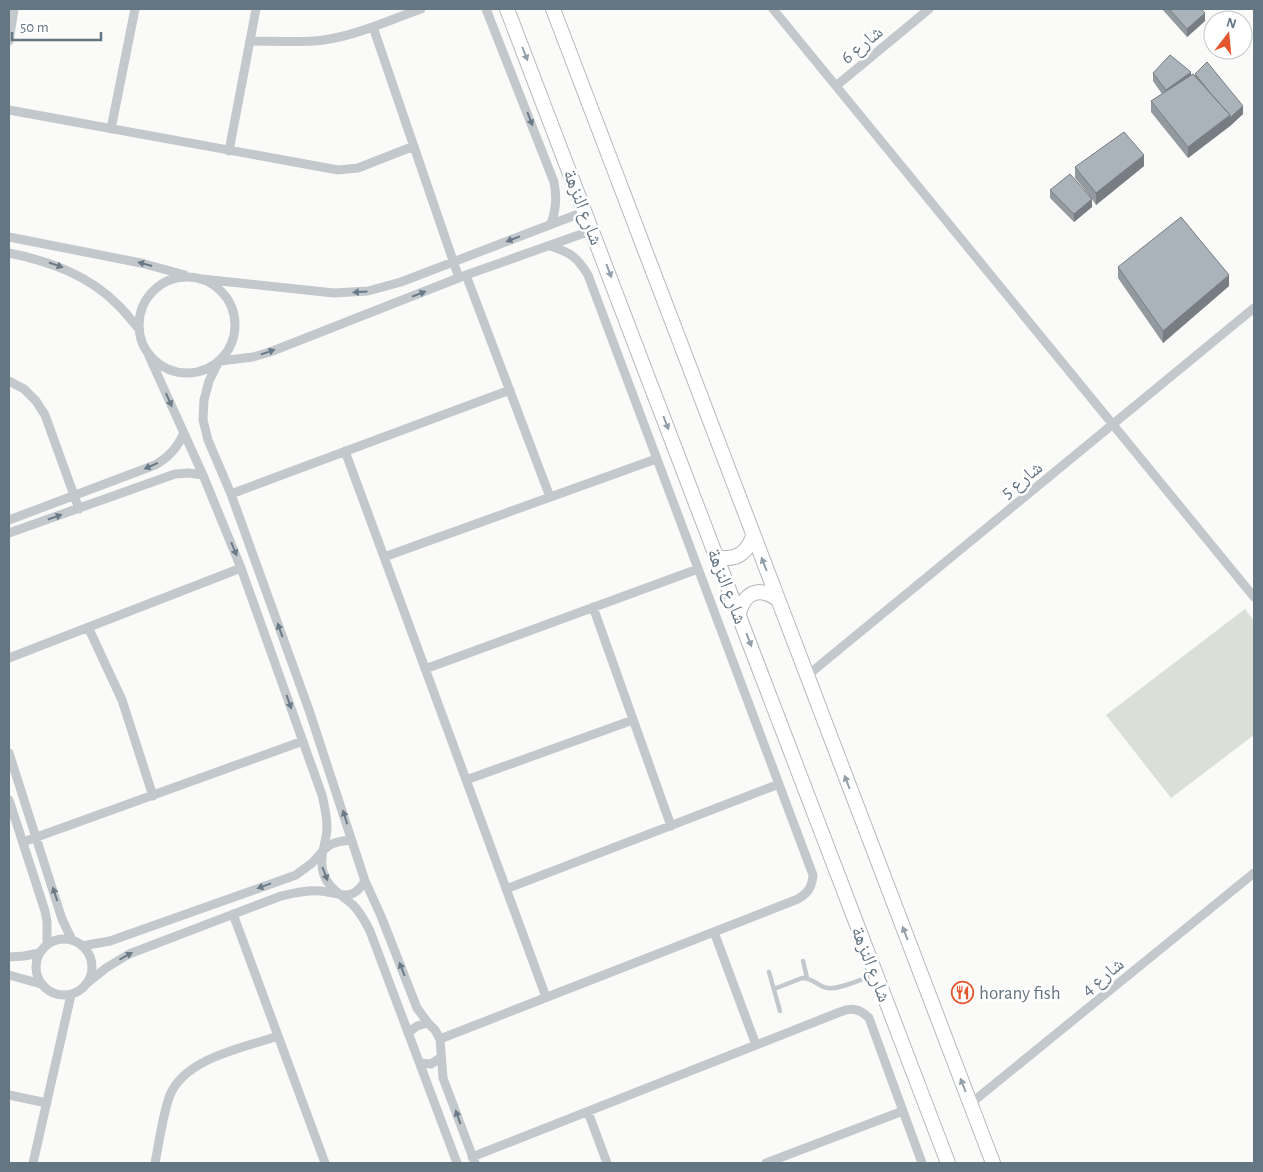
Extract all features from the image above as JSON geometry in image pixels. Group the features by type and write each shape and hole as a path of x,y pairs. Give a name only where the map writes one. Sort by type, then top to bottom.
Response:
{"main road":[{"name":"شارع النزهة","path":"507,9 586,211 948,1163"},
{"path":"553,9 993,1163"},
{"path":"717,556 726,559 736,557 750,545 753,536"},
{"path":"739,613 742,603 748,595 753,593 768,593 777,599"}],"street":[{"path":"9,41 14,9"},
{"path":"111,129 135,9"},
{"path":"229,151 256,9"},
{"path":"250,41 298,42 324,40 349,35 421,9"},
{"path":"486,9 554,182 557,196 556,211 551,224"},
{"path":"772,9 1254,597"},
{"name":"شارع 6","path":"836,86 929,9"},
{"path":"373,27 454,262 463,276 510,390 550,497"},
{"path":"9,110 338,170 358,168 414,146"},
{"path":"457,1163 370,930 353,905 331,887 324,876 321,863 322,849 327,832 326,813 322,795 241,568 203,475 144,348 139,329 140,312 148,297 160,285 175,278 197,278 334,294 368,291 401,282 586,211"},
{"path":"149,356 160,366 174,372 190,374 204,370 219,362 245,359 270,352 463,276 593,230"},
{"path":"9,237 141,263 197,278 216,287 228,299 234,315 235,332 230,348 208,381 204,400 204,420 208,440 231,494 310,710 365,881 381,916 417,1008 440,1039 443,1078 473,1160 756,1045 848,1009 856,1009 863,1012 869,1018 922,1163"},
{"path":"440,1039 798,899 806,894 812,885 813,875 588,275 579,261 566,251 550,246"},
{"path":"9,253 34,258 64,268 93,284 118,305 139,329"},
{"name":"شارع 5","path":"808,675 1254,308"},
{"path":"9,381 24,389 36,400 45,415 79,508"},
{"path":"231,494 510,390"},
{"path":"9,520 155,466 168,458 178,446 184,433"},
{"path":"345,451 546,997"},
{"path":"384,557 656,459"},
{"path":"9,533 175,474 203,475"},
{"path":"9,658 241,568"},
{"path":"425,669 698,569"},
{"path":"593,607 670,826"},
{"path":"88,627 122,700 152,796"},
{"path":"466,780 633,720"},
{"path":"22,842 303,742"},
{"path":"9,753 62,919 72,940"},
{"path":"506,889 779,784"},
{"path":"9,800 45,911 47,944"},
{"path":"82,946 110,941 296,875 311,864 322,849 336,842 351,840"},
{"name":"شارع 4","path":"970,1104 1254,872"},
{"path":"9,975 41,984 54,994 70,995 77,992 106,968 129,954 281,896 301,891 321,891 341,896 351,895 360,890 365,881"},
{"path":"233,914 325,1163"},
{"path":"714,932 756,1045"},
{"path":"41,984 35,969 39,953 47,944 59,939 72,940 82,946 91,960 92,968 86,984"},
{"path":"9,957 39,953"},
{"path":"33,1163 70,995"},
{"path":"408,1033 417,1026 428,1023"},
{"path":"155,1163 170,1096 178,1081 190,1069 204,1061 278,1036"},
{"path":"420,1063 431,1064 440,1058"},
{"path":"9,1095 47,1103"},
{"path":"766,1163 903,1111"},
{"path":"588,1112 607,1163"}],"lane":[{"path":"803,962 807,978"},
{"path":"769,972 780,1011"},
{"path":"774,989 802,978 807,978 828,988 875,974"}],"shaded area":[{"path":"1245,609 1254,621 1254,735 1171,798 1106,715"}],"building":[{"path":"1169,9 1201,9 1203,11 1203,15 1187,29"},
{"path":"1170,55 1191,72 1166,90 1153,73"},
{"path":"1207,62 1243,106 1230,118 1230,115 1195,74"},
{"path":"1193,74 1230,115 1188,147 1151,101"},
{"path":"1124,132 1144,155 1096,193 1075,167"},
{"path":"1070,174 1092,199 1074,214 1050,190"},
{"path":"1181,217 1229,275 1163,331 1118,267"}],"place":[{"name":"horany fish","path":"963,992"}]}
